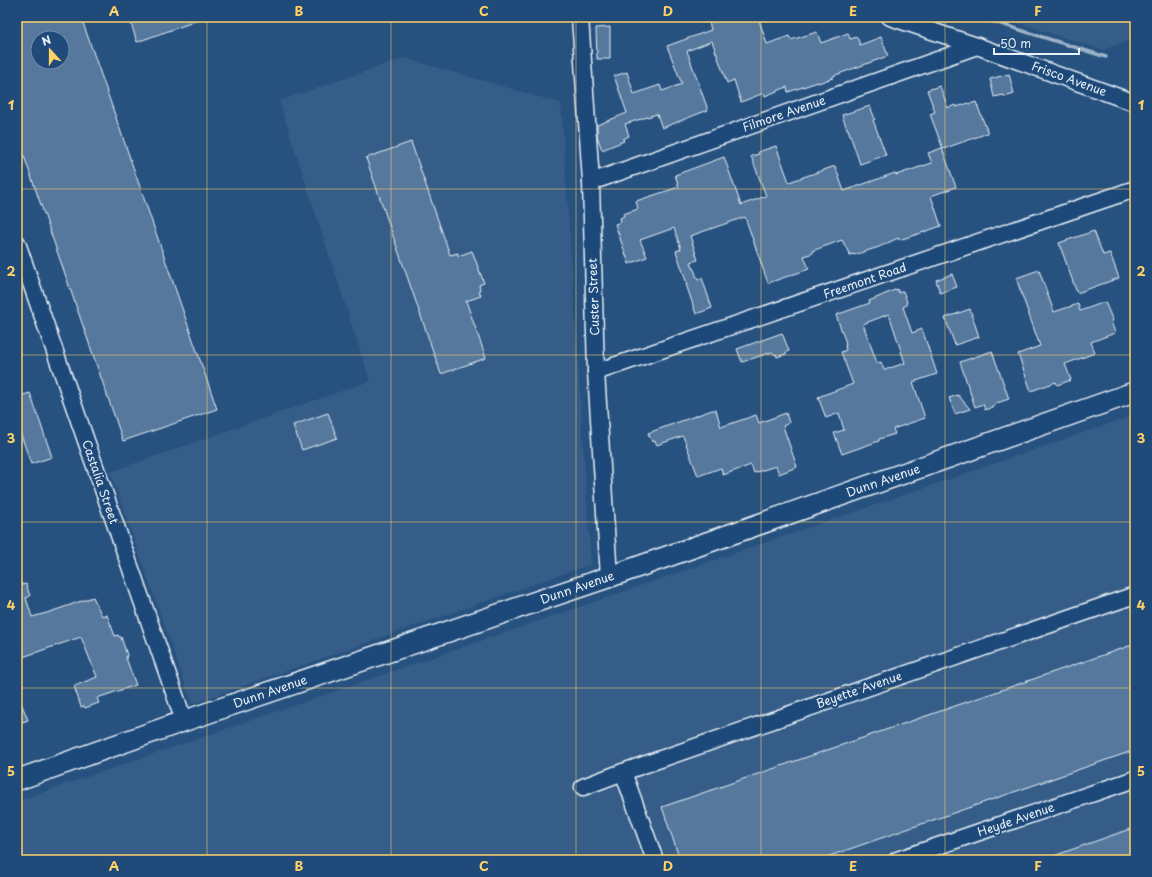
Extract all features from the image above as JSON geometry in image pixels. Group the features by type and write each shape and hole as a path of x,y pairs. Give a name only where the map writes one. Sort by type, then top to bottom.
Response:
{"main road":[{"name":"Dunn Avenue","path":"17,780 184,721 609,577 1135,392"}],"street":[{"name":"Custer Street","path":"580,17 591,182 596,372 609,577"},
{"name":"Frisco Avenue","path":"890,17 977,46 1135,103"},
{"name":"Filmore Avenue","path":"591,182 977,46"},
{"name":"Freemont Road","path":"596,372 1135,189"},
{"name":"Castalia Street","path":"17,243 184,721"},
{"name":"Beyette Avenue","path":"583,787 1135,595"},
{"path":"623,772 655,860"},
{"name":"Heyde Avenue","path":"897,860 1135,780"}],"shaded area":[{"path":"999,17 1132,17 1135,26 1135,38 1103,50"},
{"path":"404,58 561,103 591,564 192,704 110,472 370,381 279,101"},
{"path":"1135,415 1135,860 17,860 17,801"}],"building":[{"path":"17,17 81,17 217,409 123,441 17,136"},
{"path":"129,17 204,17 205,18 137,42"},
{"path":"708,17 758,17 767,44 789,36 791,40 817,32 821,43 848,33 850,39 857,37 860,45 881,37 888,56 818,83 788,92 787,87 765,96 764,93 741,102 734,80 727,83 712,41 687,51 708,110 662,128 657,114 625,124 629,136 623,139 624,141 602,150 597,136 597,125 627,113 614,76 627,72 634,94 660,85 662,91 682,84 667,46 711,30"},
{"path":"610,27 610,59 597,59 596,28"},
{"path":"1009,74 1014,94 1005,97 1004,95 994,97 990,79"},
{"path":"940,86 948,108 955,105 956,107 976,102 988,133 943,149 930,114 935,112 927,90"},
{"path":"870,106 875,119 873,120 886,155 860,164 842,115"},
{"path":"411,142 450,255 458,253 458,256 472,251 484,283 479,285 481,296 466,301 486,358 441,374 366,158"},
{"path":"776,146 789,182 835,166 844,191 895,173 896,175 932,163 928,153 942,148 956,187 931,196 941,226 899,240 898,238 879,247 854,255 850,255 842,240 812,251 813,253 804,256 809,269 768,283 745,217 690,236 698,260 691,262 698,280 702,278 712,308 696,314 676,251 681,249 674,228 640,240 647,257 629,264 615,224 621,222 620,218 624,216 623,214 638,209 636,201 679,187 675,175 724,157 741,205 766,196 751,156"},
{"path":"1094,231 1103,255 1110,253 1119,278 1077,293 1059,243"},
{"path":"1039,270 1054,312 1078,304 1080,311 1105,302 1113,321 1111,321 1115,333 1091,342 1095,353 1065,364 1071,380 1057,385 1056,382 1031,391 1018,354 1040,346 1016,278"},
{"path":"952,274 957,287 940,293 936,280"},
{"path":"897,289 899,293 903,291 907,305 903,307 912,333 922,329 937,374 913,382 925,418 893,429 895,434 879,439 879,441 842,454 834,433 844,430 839,413 826,418 818,397 853,384 841,352 846,350 846,343 836,315 870,303 869,301","holes":["889,314 905,363 884,370 881,362 877,363 863,324"]},
{"path":"970,309 979,337 955,345 945,318"},
{"path":"782,333 789,351 786,352 786,354 777,357 776,354 775,355 772,352 742,362 737,349"},
{"path":"992,351 1009,399 994,404 995,406 985,410 983,404 975,407 960,362"},
{"path":"30,393 52,457 31,464 17,423 17,397"},
{"path":"958,395 970,409 955,414 949,398"},
{"path":"712,410 716,410 721,427 756,415 759,423 786,413 789,423 783,426 797,467 779,474 776,466 754,473 751,465 723,475 721,468 698,476 683,436 657,445 655,441 652,442 648,433"},
{"path":"328,413 337,438 302,450 293,425"},
{"path":"17,576 22,585 26,584 30,596 26,598 32,617 93,597 102,616 107,615 115,636 118,635 121,637 127,655 126,658 136,685 97,698 99,703 85,708 84,706 81,707 74,686 97,677 81,637 17,659"},
{"path":"1135,644 1135,750 818,860 680,860 662,807"},
{"path":"17,693 28,720 17,724"},
{"path":"1130,829 1135,843 1135,860 1045,860 1045,859"}],"waterway":[{"path":"979,17 1106,57"}]}
